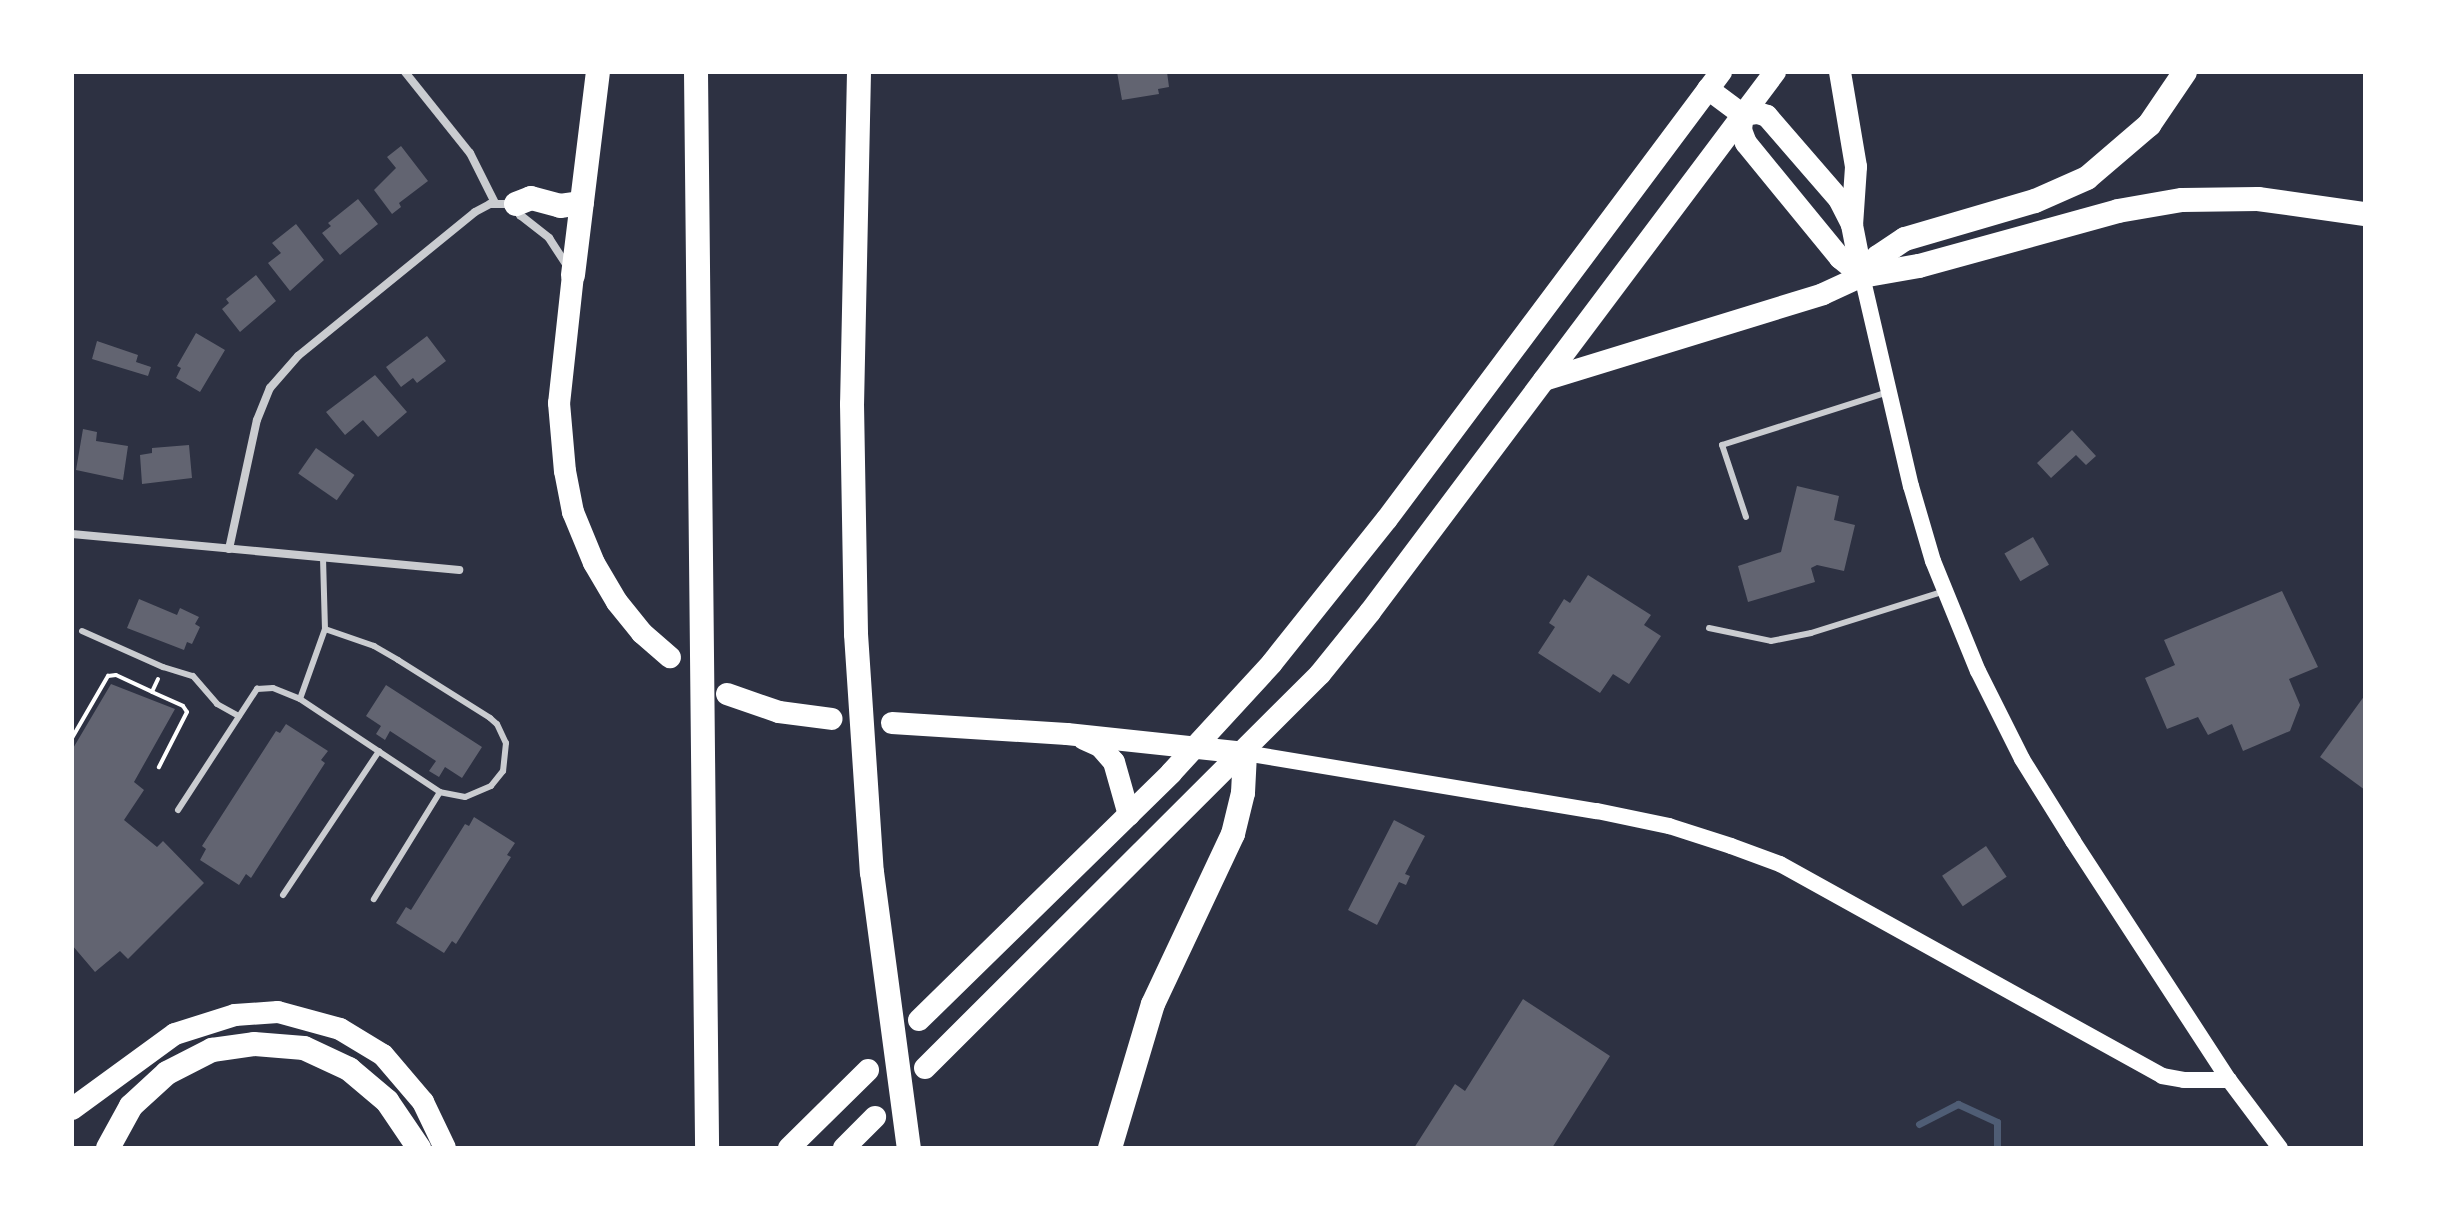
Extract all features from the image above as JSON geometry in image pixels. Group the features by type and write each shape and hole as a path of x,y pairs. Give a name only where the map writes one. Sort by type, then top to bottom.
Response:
{"highway":[{"path":"598,72 559,403 565,471 573,512 594,563 617,602 642,633 670,657"},
{"path":"696,72 698,587 707,1148"},
{"path":"699,406 710,72"},
{"path":"859,72 852,404 856,634 866,797 884,981 909,1148"},
{"path":"925,1068 1245,753 1356,631 1775,72"},
{"path":"1840,72 1856,167 1852,225 1862,276"},
{"path":"1862,276 1878,257 1905,239 2035,201 2087,178 2113,159 2149,125 2185,72"},
{"path":"919,1020 1198,746 1272,663 1354,562 1715,81 1743,115 1741,130 1746,143 1840,258 1862,276"},
{"path":"1743,115 1760,113 1772,121 1839,199 1852,225"},
{"path":"505,203 531,198 560,206 582,203"},
{"path":"1544,380 1823,294 1862,276 1919,266 2118,211 2182,200 2258,199 2365,214"},
{"path":"727,694 779,712 832,719"},
{"path":"892,723 1067,734 1245,753"},
{"path":"1067,734 1092,741 1110,757 1121,780 1129,815"},
{"path":"1110,1148 1153,1004 1233,834 1243,793 1245,753"},
{"path":"72,1109 175,1034 235,1015 278,1012 333,1026 383,1055 423,1102 445,1148"},
{"path":"108,1148 131,1106 167,1073 212,1050 254,1044 304,1048 349,1069 387,1101 419,1148"},
{"path":"789,1148 868,1070"},
{"path":"844,1148 875,1117"}],"main road":[{"path":"1862,276 1911,486 1945,591 1978,671 2022,759 2229,1080 2280,1148"},
{"path":"1245,753 1597,811 1669,826 1731,846 1780,864 2150,1070 2184,1080 2229,1080"}],"street":[{"path":"405,72 470,153 505,203 549,238 573,275"},
{"path":"229,549 257,420 270,388 298,356 475,212 505,203"},
{"path":"72,534 459,570"}],"lane":[{"path":"1746,517 1722,445 1888,392"},
{"path":"300,699 325,629 323,558"},
{"path":"1709,628 1771,641 1811,633 1945,591"},
{"path":"178,810 257,689 273,688 300,699 440,792 456,797 472,795 497,779 506,753 497,724 374,646 325,629"},
{"path":"82,631 163,667 193,676 217,704 239,716"},
{"path":"283,895 379,751"},
{"path":"374,899 440,792"}],"path":[{"path":"152,692 163,667"},
{"path":"72,738 108,676 116,675 183,706 187,712 159,767"}],"building":[{"path":"1117,72 1167,72 1169,87 1158,89 1159,94 1122,100"},
{"path":"401,146 428,181 399,203 401,207 392,214 374,190 396,168 387,157"},
{"path":"358,199 378,224 340,255 322,233 331,226 328,223"},
{"path":"296,224 324,260 290,291 268,263 281,253 272,243"},
{"path":"256,275 276,301 240,332 222,309 229,303 226,299"},
{"path":"196,333 225,350 200,392 176,378 181,368 177,366"},
{"path":"427,336 446,361 417,383 413,378 401,387 386,367"},
{"path":"97,341 138,355 136,362 151,367 148,376 92,359"},
{"path":"375,375 407,412 378,437 363,420 345,435 326,412"},
{"path":"83,429 97,432 96,441 128,446 123,480 76,470"},
{"path":"2072,430 2096,456 2086,465 2076,455 2051,478 2037,463"},
{"path":"189,445 192,478 142,484 140,455 152,453 152,448"},
{"path":"316,448 355,475 337,500 298,473"},
{"path":"1797,486 1839,496 1834,520 1855,525 1844,571 1817,565 1811,568 1815,582 1748,602 1738,566 1781,552"},
{"path":"2033,537 2049,565 2020,581 2004,554"},
{"path":"1588,575 1651,615 1644,625 1661,636 1629,684 1613,674 1600,693 1538,653 1555,627 1549,623 1564,599 1570,603"},
{"path":"2282,591 2318,667 2289,679 2300,705 2290,731 2243,751 2232,724 2208,735 2198,717 2167,729 2145,678 2175,665 2164,640"},
{"path":"139,599 177,615 180,608 199,617 195,624 200,627 192,644 187,642 184,650 127,628"},
{"path":"111,684 175,709 134,782 144,790 124,820 157,847 163,841 204,883 128,959 120,951 95,972 72,945 72,750"},
{"path":"386,685 482,747 462,778 445,767 439,777 429,771 436,761 390,731 385,740 376,734 381,726 366,716"},
{"path":"2365,695 2365,790 2320,757"},
{"path":"286,724 328,751 321,760 325,763 251,878 246,874 239,885 200,860 206,849 202,846 276,731 280,733"},
{"path":"474,817 515,843 507,855 511,857 456,944 452,941 444,953 396,923 406,907 411,910 465,824 469,826"},
{"path":"1394,820 1425,836 1405,874 1410,876 1406,885 1399,882 1377,925 1348,910"},
{"path":"1986,846 2007,877 1963,906 1942,876"},
{"path":"1523,999 1610,1056 1552,1148 1414,1148 1455,1084 1465,1091"}],"waterway":[{"path":"1919,1124 1958,1104 1997,1122 1997,1148"}]}
